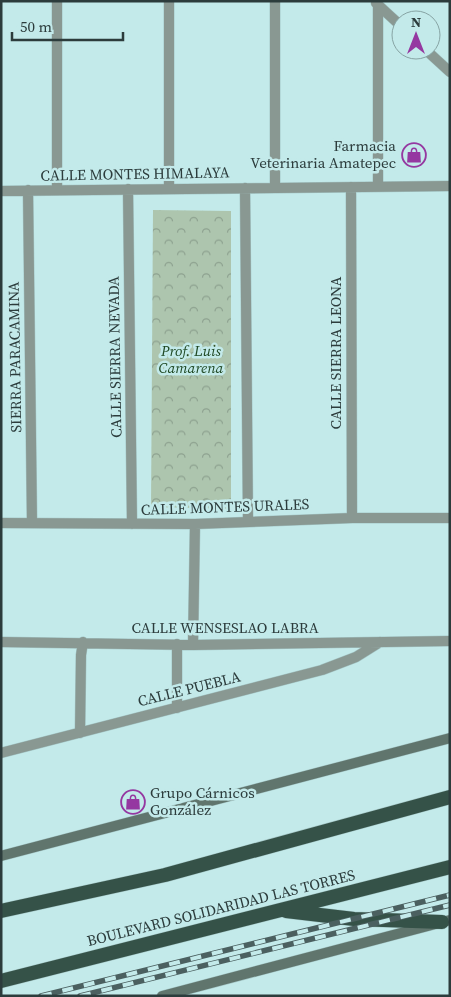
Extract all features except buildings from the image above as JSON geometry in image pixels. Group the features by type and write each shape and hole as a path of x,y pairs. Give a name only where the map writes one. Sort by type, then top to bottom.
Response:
{"highway":[{"path":"1,911 165,875 450,798"},
{"name":"BOULEVARD SOLIDARIDAD LAS TORRES","path":"1,982 450,867"},
{"path":"278,910 354,919 446,921"}],"main road":[{"path":"1,856 450,738"},
{"path":"162,996 186,993 446,921"}],"street":[{"path":"57,1 57,190"},
{"path":"168,188 169,1"},
{"path":"275,1 275,188"},
{"path":"376,3 391,17"},
{"path":"376,3 378,187"},
{"path":"437,60 450,72"},
{"name":"CALLE MONTES HIMALAYA","path":"1,191 450,186"},
{"name":"CALLE SIERRA LEONA","path":"351,187 352,518"},
{"path":"245,188 248,521"},
{"name":"SIERRA PARACAMINA","path":"28,190 32,523"},
{"name":"CALLE SIERRA NEVADA","path":"128,190 132,524"},
{"name":"CALLE MONTES URALES","path":"1,523 194,524 352,518 450,518"},
{"path":"193,645 194,524"},
{"name":"CALLE WENSESLAO LABRA","path":"1,642 193,645 450,641"},
{"path":"80,733 81,655 83,642"},
{"name":"CALLE PUEBLA","path":"1,753 322,670 356,657 380,642"},
{"path":"177,644 177,708"}],"green space":[{"name":"Prof. Luis Camarena","path":"153,210 231,211 231,509 151,507"}],"railway":[{"path":"41,996 450,895"},
{"path":"80,996 450,905"}],"place":[{"name":"Farmacia Veterinaria Amatepec","path":"414,155"},
{"name":"Grupo Cárnicos González","path":"133,802"}]}
